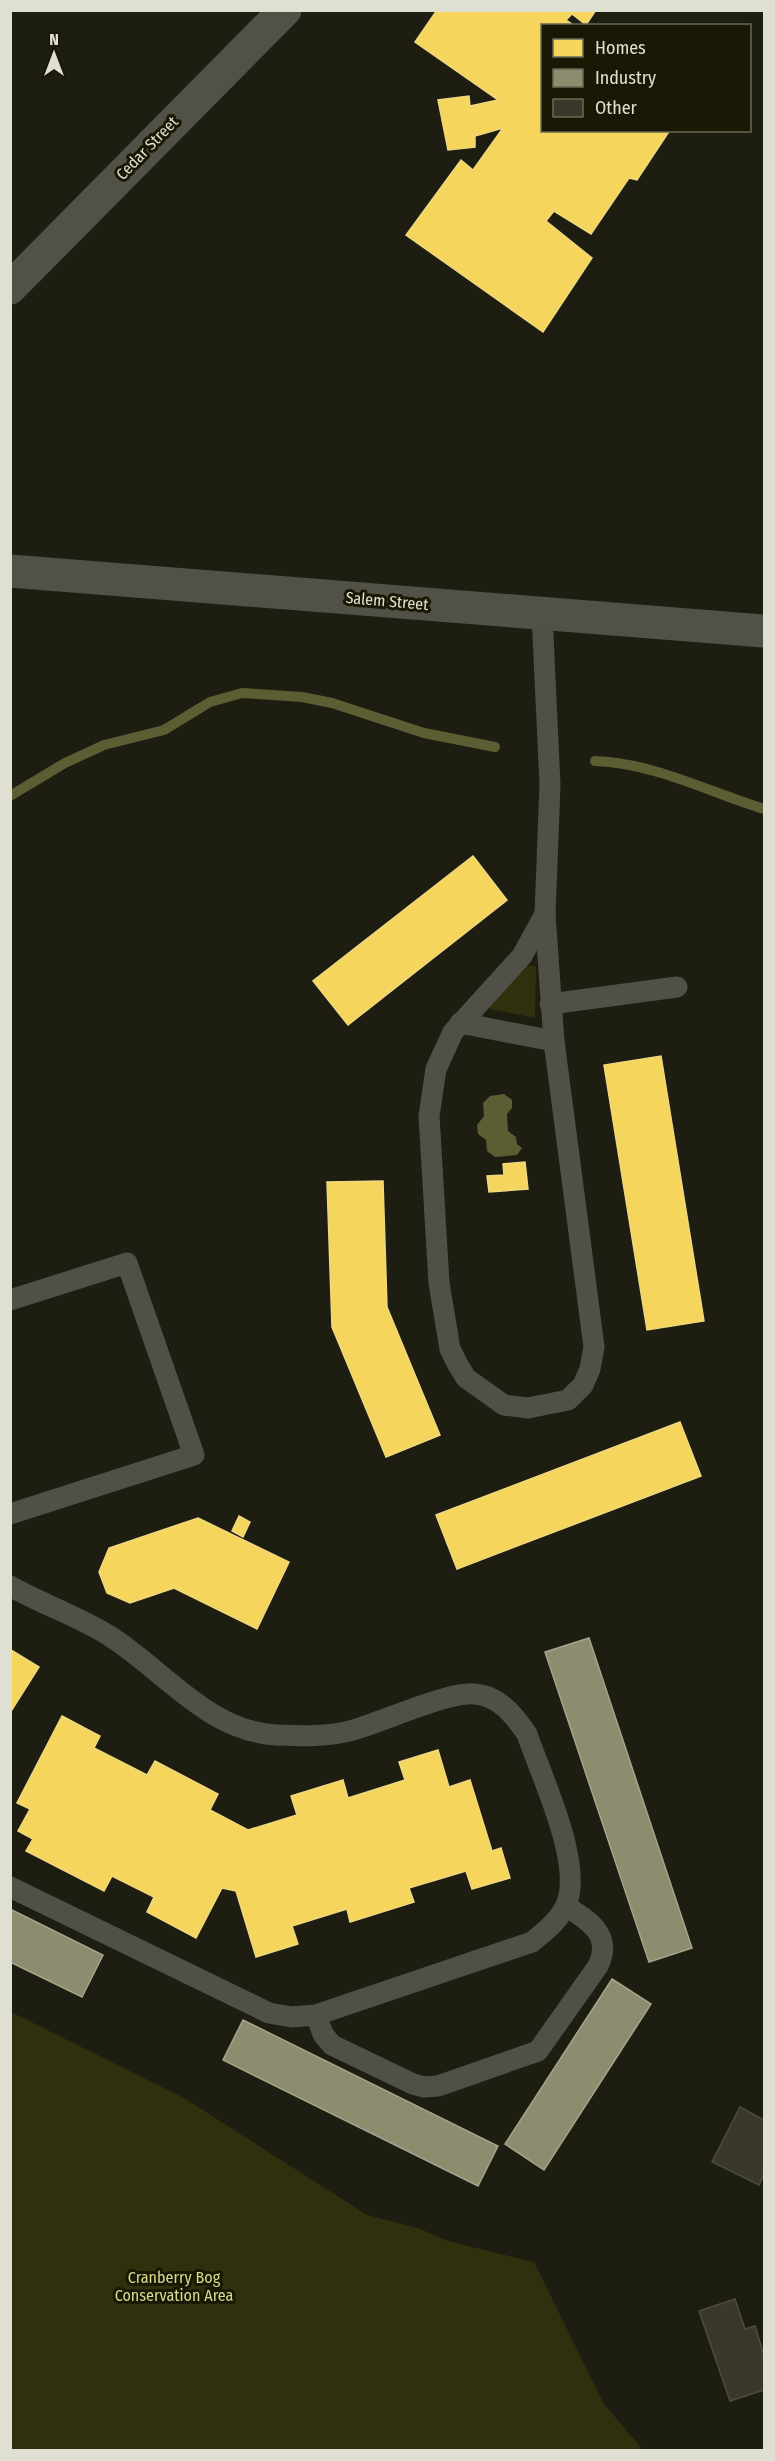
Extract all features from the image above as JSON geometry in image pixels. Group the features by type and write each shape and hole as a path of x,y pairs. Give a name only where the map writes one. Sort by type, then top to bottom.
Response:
{"street":[{"name":"Cedar Street","path":"10,288 285,10"},
{"name":"Salem Street","path":"10,571 765,631"}],"lane":[{"path":"542,614 550,817 545,914 550,1004 594,1347 590,1369 583,1385 568,1400 552,1405 515,1408 492,1399 466,1377 450,1348 443,1320 429,1112 436,1069 453,1032 522,956 545,914"},
{"path":"550,1004 677,987"},
{"path":"460,1023 554,1041"},
{"path":"10,1300 127,1263 194,1455 10,1514"},
{"path":"10,1586 108,1635 151,1665 169,1684 193,1701 220,1718 254,1732 327,1735 351,1731 470,1694 499,1703 517,1719 527,1734 566,1845 572,1879 566,1906 558,1919 532,1942 316,2015 292,2017 269,2013 10,1887"},
{"path":"316,2015 323,2034 332,2045 420,2087 438,2086 533,2054 545,2045 598,1966 603,1952 602,1938 594,1925 566,1906"}],"green space":[{"path":"532,965 536,967 535,1018 490,1009 489,1004 526,967"},
{"name":"Cranberry Bog Conservation Area","path":"11,2012 184,2098 367,2215 418,2228 448,2241 534,2262 604,2404 643,2450 11,2450"}],"shaded area":[{"path":"504,1094 512,1100 512,1108 507,1114 508,1131 516,1137 517,1144 522,1148 517,1155 495,1157 487,1151 486,1140 478,1134 477,1125 484,1116 483,1103 490,1096"}],"building: Homes":[{"path":"437,10 596,10 587,24 572,14 566,20 572,24 541,24 541,132 669,132 637,180 629,178 591,234 554,211 546,221 592,258 543,332 406,235 461,160 473,170 503,128 475,136 475,147 448,150 438,100 469,96 470,106 498,100 415,42"},
{"path":"473,856 507,900 348,1025 313,981"},
{"path":"661,1056 704,1321 647,1330 604,1065"},
{"path":"525,1162 528,1189 489,1192 487,1176 504,1175 503,1164"},
{"path":"383,1181 387,1307 440,1435 386,1457 332,1327 327,1182"},
{"path":"680,1422 701,1476 457,1569 436,1515"},
{"path":"239,1516 250,1522 243,1537 232,1531"},
{"path":"198,1518 289,1562 257,1629 174,1588 130,1603 107,1593 99,1572 109,1548"},
{"path":"10,1650 39,1667 10,1713"},
{"path":"62,1716 100,1736 94,1748 147,1775 155,1761 218,1794 210,1810 248,1830 297,1815 291,1796 343,1780 348,1798 405,1780 399,1762 438,1750 449,1787 470,1780 492,1851 501,1848 510,1878 472,1889 466,1871 409,1888 414,1902 350,1922 347,1909 292,1926 298,1944 256,1957 236,1891 222,1888 196,1938 147,1912 154,1897 112,1876 104,1891 26,1851 33,1839 18,1831 30,1809 17,1803"}],"building: Industry":[{"path":"589,1638 692,1948 649,1962 545,1652"},
{"path":"10,1909 103,1955 82,1997 10,1962"},
{"path":"612,1979 651,2004 544,2170 505,2144"},
{"path":"243,2020 498,2146 478,2186 223,2060"}],"building: Other":[{"path":"740,2107 764,2120 764,2174 759,2185 712,2162"},
{"path":"735,2299 745,2329 755,2326 764,2355 764,2390 730,2401 699,2311"}],"waterway":[{"path":"10,796 65,763 104,745 164,730 210,702 242,693 302,697 332,703 424,733 495,747"},
{"path":"595,761 639,767 681,779 764,809"}]}
